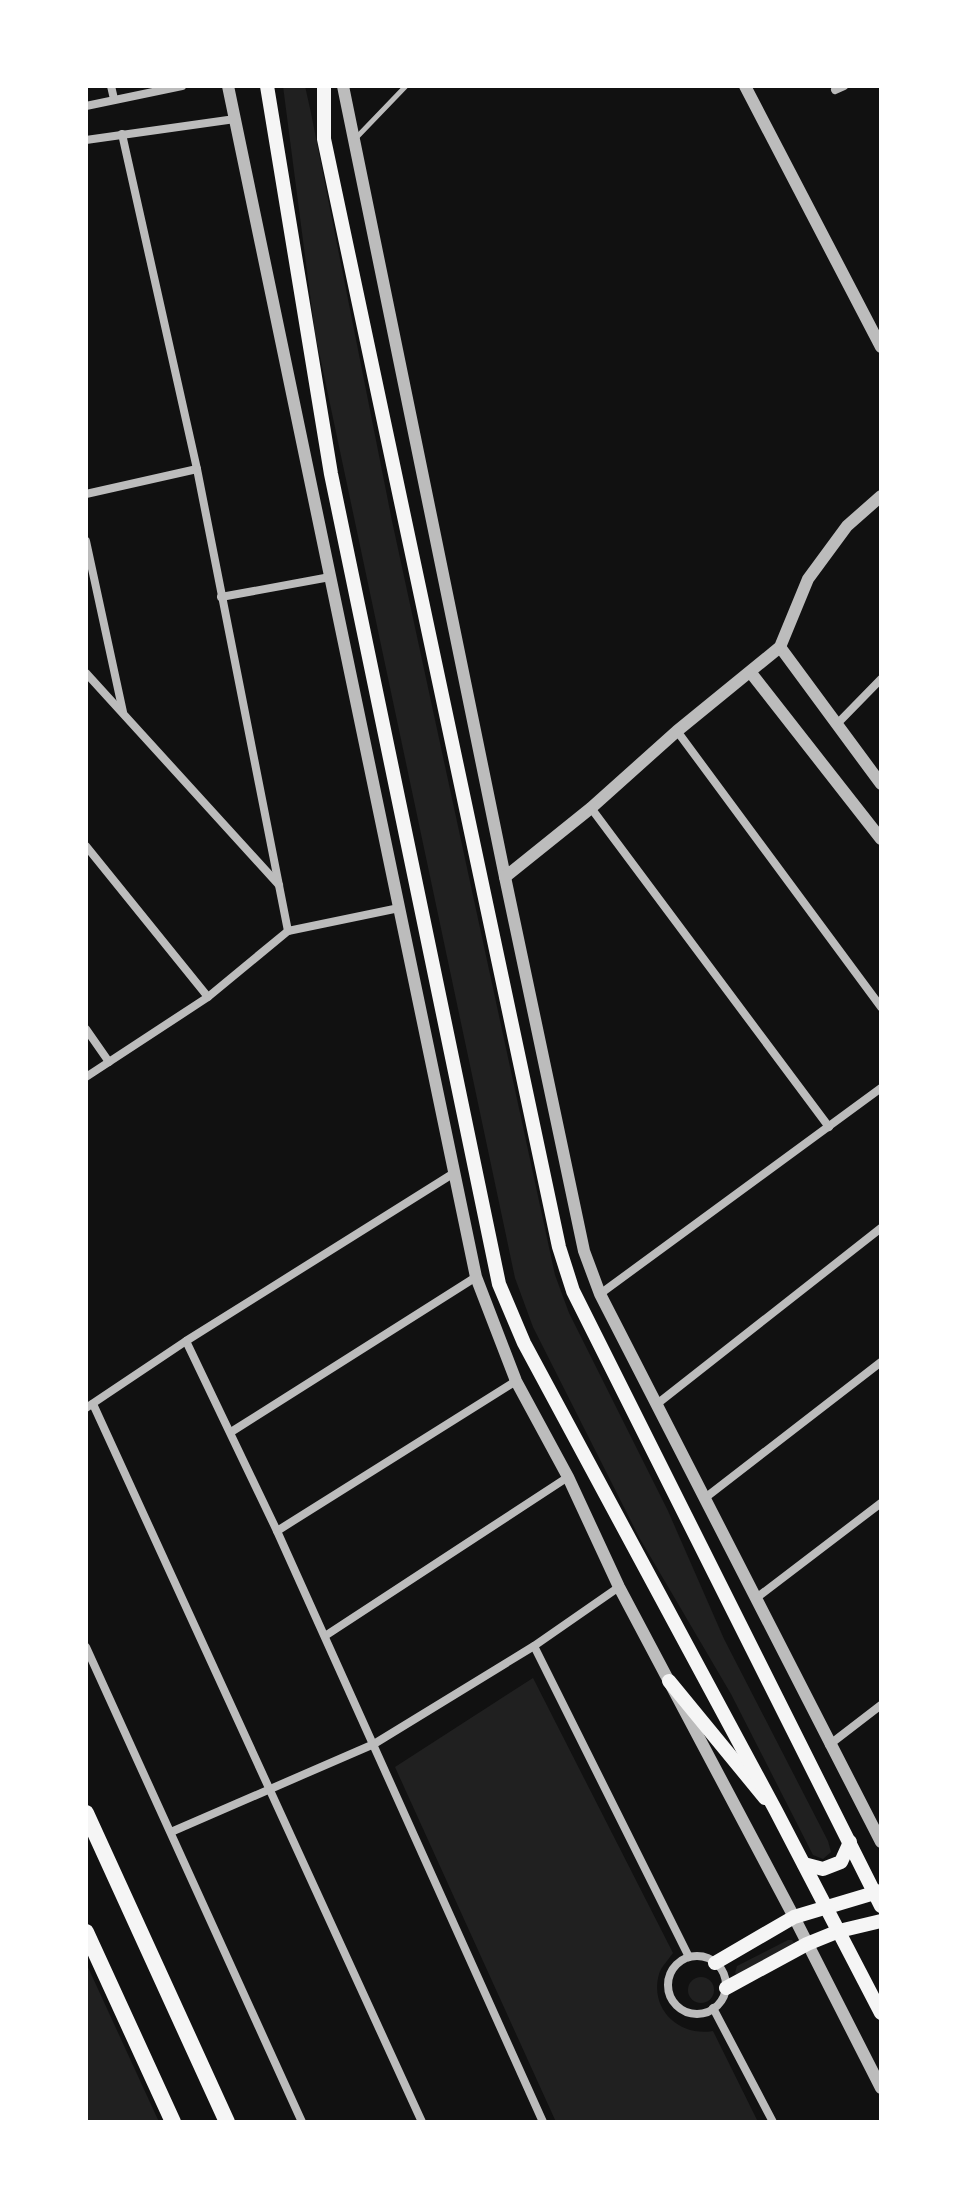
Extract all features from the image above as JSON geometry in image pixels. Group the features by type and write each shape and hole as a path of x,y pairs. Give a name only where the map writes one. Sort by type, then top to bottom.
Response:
{"highway":[{"path":"86,1813 227,2122"},
{"path":"86,1932 173,2122"}],"main road":[{"path":"267,86 331,474 499,1284 524,1343 881,2013"},
{"path":"324,86 324,139 559,1247 573,1291 879,1896 826,1906 794,1917 715,1963"},
{"path":"669,1681 776,1811"},
{"path":"804,1864 823,1869 841,1862 850,1842"},
{"path":"726,1988 807,1944 839,1931 881,1921"}],"street":[{"path":"111,86 114,99"},
{"path":"86,106 182,86"},
{"path":"228,86 476,1277 516,1381 568,1477 619,1587 881,2088"},
{"path":"343,86 584,1251 600,1294 881,1842"},
{"path":"745,86 881,347"},
{"path":"86,140 235,119"},
{"path":"122,134 197,469 288,931"},
{"path":"86,494 197,469"},
{"path":"505,877 780,647 808,579 847,526 881,496"},
{"path":"86,541 124,712"},
{"path":"221,597 330,577"},
{"path":"780,647 881,784"},
{"path":"86,673 279,885"},
{"path":"751,673 881,839"},
{"path":"837,724 881,679"},
{"path":"677,731 881,1007"},
{"path":"591,808 829,1127"},
{"path":"86,846 208,997"},
{"path":"86,1077 208,997 288,931 399,908"},
{"path":"86,1029 109,1062"},
{"path":"600,1294 881,1088"},
{"path":"422,2122 89,1406 186,1341 454,1173"},
{"path":"657,1404 881,1228"},
{"path":"231,1432 476,1277"},
{"path":"186,1341 325,1636 543,2122"},
{"path":"705,1498 881,1362"},
{"path":"277,1531 516,1381"},
{"path":"325,1636 568,1477"},
{"path":"755,1599 881,1503"},
{"path":"171,1832 374,1744 534,1646 619,1587"},
{"path":"534,1646 689,1957"},
{"path":"86,1647 302,2122"},
{"path":"829,1745 881,1705"},
{"path":"698,1956 715,1963 725,1979 723,1997 713,2008 701,2013 682,2010 670,1995 669,1976 674,1967 689,1957 698,1956"},
{"path":"713,2008 773,2122"}],"lane":[{"path":"355,138 406,86"}],"shaded area":[{"path":"283,86 305,86 392,521 555,1275 569,1313 668,1511 724,1639 828,1841 831,1852 823,1859 813,1855 731,1694 640,1539 533,1327 515,1278 315,333"},
{"path":"533,1678 673,1953 659,1974 657,1987 663,2009 670,2018 689,2030 713,2031 758,2122 556,2122 395,1767"},
{"path":"788,1940 794,1943 739,1976 735,1973 737,1966"},
{"path":"86,1963 159,2122 86,2122"},
{"path":"701,1977 710,1981 714,1990 710,1999 701,2003 692,1999 688,1990 692,1981"}]}
